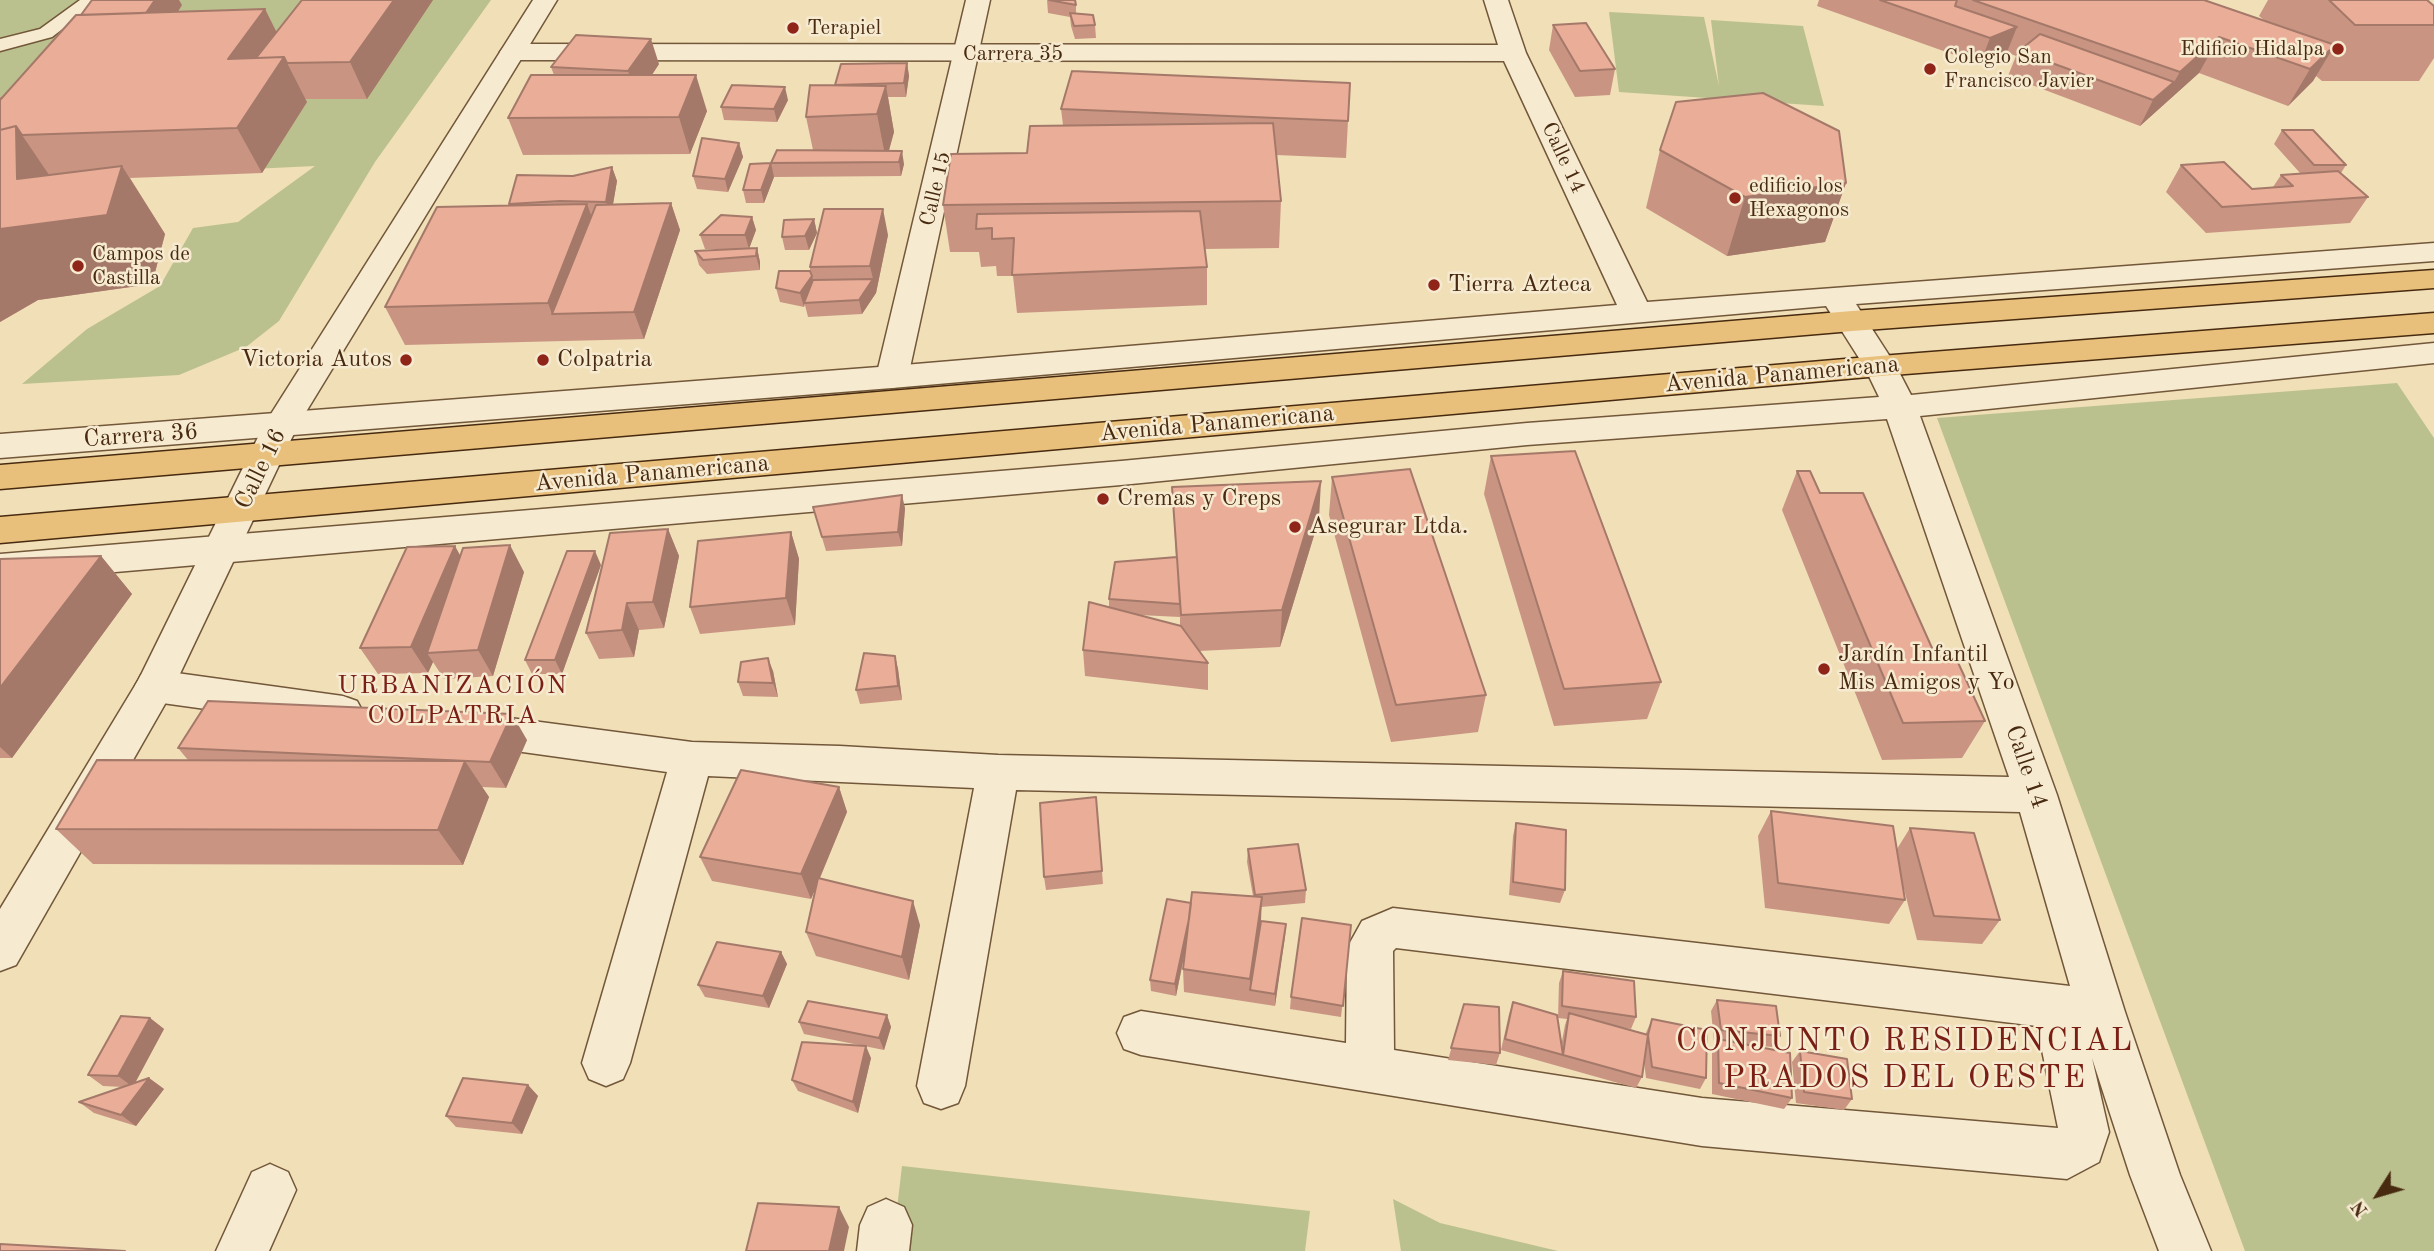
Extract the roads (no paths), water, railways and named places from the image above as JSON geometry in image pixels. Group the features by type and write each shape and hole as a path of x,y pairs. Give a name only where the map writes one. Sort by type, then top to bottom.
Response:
{"main road":[{"path":"2298,263 2319,288"},
{"name":"Avenida Panamericana","path":"0,477 274,439 1844,309 2319,288 2434,279"},
{"name":"Avenida Panamericana","path":"0,530 1880,366 2434,323"}],"street":[{"name":"Calle 16","path":"0,950 155,686 274,439 545,0"},
{"name":"Calle 15","path":"892,377 978,0"},
{"name":"Calle 14","path":"1496,0 1513,53 1636,313"},
{"name":"Carrera 35","path":"513,52 1513,53"},
{"name":"Carrera 36","path":"0,446 274,439 892,377 1636,313 1844,309 2298,263 2434,252"},
{"name":"Calle 14","path":"1844,309 1880,366 1900,407 2036,795 2079,1009 2155,1175 2185,1251"},
{"path":"0,568 1108,474 1527,434 1900,407 2428,362"},
{"path":"155,686 375,716"},
{"path":"430,724 692,760 840,763 998,772 2036,795"},
{"path":"607,1063 692,760"},
{"path":"941,1086 998,772"},
{"path":"1141,1033 1702,1122 2067,1154 2081,1145 2084,1132 2079,1009 1393,928 1378,935 1370,948 1370,1069"},
{"path":"242,1251 270,1190"}],"lane":[{"path":"0,45 46,33 91,0"}],"place":[{"name":"Terapiel","path":"793,28"},
{"name":"Edificio Hidalpa","path":"2338,49"},
{"name":"Colegio San Francisco Javier","path":"1930,69"},
{"name":"edificio los Hexagonos","path":"1735,198"},
{"name":"Campos de Castilla","path":"78,266"},
{"name":"Tierra Azteca","path":"1434,285"},
{"name":"Victoria Autos","path":"406,360"},
{"name":"Colpatria","path":"543,360"},
{"name":"Cremas y Creps","path":"1103,499"},
{"name":"Asegurar Ltda.","path":"1295,527"},
{"name":"Jardín Infantil Mis Amigos y Yo","path":"1824,669"}],"district":[{"name":"URBANIZACIÓN COLPATRIA","path":"453,701"},
{"name":"CONJUNTO RESIDENCIAL PRADOS DEL OESTE","path":"1905,1060"}]}
